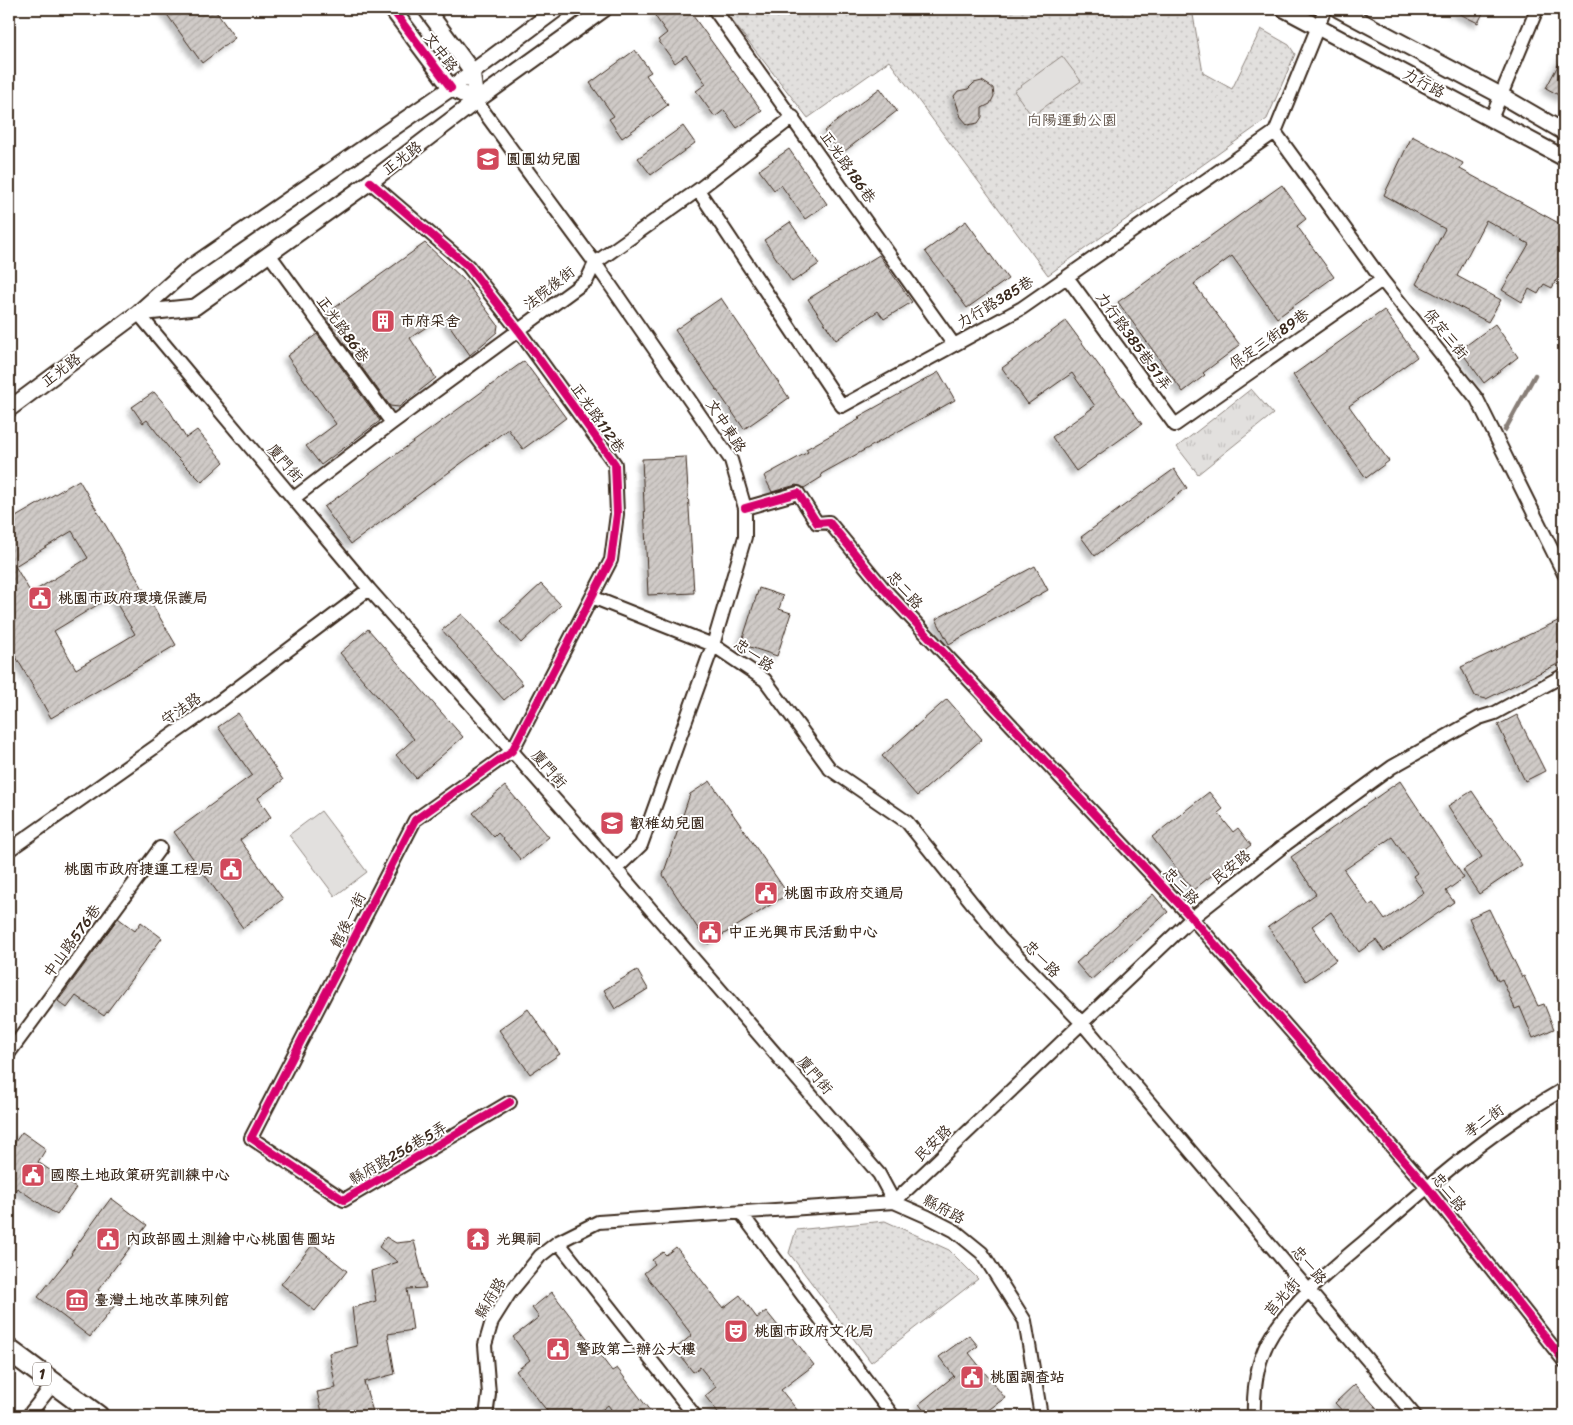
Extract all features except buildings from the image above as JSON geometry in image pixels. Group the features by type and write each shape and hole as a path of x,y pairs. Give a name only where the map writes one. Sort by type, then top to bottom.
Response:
{"main road":[{"name":"1","path":"9,1350 98,1416"}],"street":[{"name":"文中路","path":"392,9 451,88 476,101"},
{"name":"文中路","path":"426,9 472,71 476,101"},
{"name":"正光路","path":"9,409 138,313 184,272 451,88 557,9"},
{"name":"正光路","path":"138,313 195,307 370,182 476,101 604,9"},
{"name":"正光路186巷","path":"714,9 793,117 954,345"},
{"name":"力行路","path":"1284,9 1564,158"},
{"path":"1275,132 1325,9"},
{"name":"力行路","path":"1338,9 1502,96 1564,132"},
{"path":"1491,119 1537,9"},
{"name":"文中東路","path":"476,101 595,263 731,460 745,508 745,537 712,645 641,845 616,869"},
{"name":"法院後街","path":"294,498 392,423 587,280 595,263 698,190 793,117"},
{"name":"力行路385巷","path":"698,190 842,406 1022,308 1275,132"},
{"name":"保定三街","path":"1275,132 1382,280 1477,400 1564,574"},
{"name":"正光路112巷","path":"370,182 468,266 519,331 615,464 617,514 611,560 512,751"},
{"name":"正光路86巷","path":"269,254 392,423"},
{"name":"力行路385巷51弄","path":"1067,277 1175,425"},
{"name":"保定三街89巷","path":"1175,425 1382,280"},
{"name":"廈門街","path":"138,313 369,589 616,869 879,1174 894,1202"},
{"name":"忠二路","path":"745,508 798,493 816,523 830,522 884,589 1192,918 1428,1187 1564,1361"},
{"name":"守法路","path":"9,850 219,702 369,589"},
{"name":"忠一路","path":"592,597 712,645 765,680 830,770 907,822 1000,939 1082,1023 1415,1416"},
{"name":"民安路","path":"894,1202 1192,918 1302,832 1392,767 1479,718 1495,712 1564,675"},
{"name":"館後一街","path":"251,1138 415,820 512,751"},
{"name":"中山路576巷","path":"9,1053 160,848"},
{"name":"孝二街","path":"1428,1187 1460,1158 1527,1110 1564,1089"},
{"name":"縣府路256巷5弄","path":"251,1138 344,1200 510,1102"},
{"name":"莒光街","path":"1254,1416 1258,1365 1273,1332 1308,1290 1428,1187"},
{"name":"縣府路","path":"486,1416 489,1394 486,1345 492,1321 509,1294 540,1256 558,1242 598,1222 894,1202 955,1231 982,1253 1025,1320 1041,1416"},
{"path":"741,1213 894,1416"},
{"path":"558,1242 694,1416"},
{"path":"28,1416 54,1383"}],"green space":[{"name":"向陽運動公園","path":"723,9 1192,9 1203,73 1232,89 1261,29 1289,45 1295,54 1267,119 1048,275 889,61 808,118"},
{"path":"1062,56 1081,81 1032,116 1014,91"},
{"path":"1251,389 1273,414 1198,474 1177,447"},
{"path":"321,811 367,872 335,896 289,835"},
{"path":"885,1221 949,1250 978,1279 871,1362 789,1253 796,1230"}],"waterway":[{"path":"1505,430 1535,375"}],"cycle path":[{"path":"392,9 451,88"},
{"path":"370,182 468,266 519,331 615,464 617,514 611,560 512,751 415,820 251,1138 344,1200 510,1102"},
{"path":"745,508 798,493 817,523 829,522 884,589 1192,918 1427,1187 1564,1361"}],"place":[{"name":"圓圓幼兒園","path":"488,159"},
{"name":"市府采舍","path":"383,321"},
{"name":"桃園市政府環境保護局","path":"40,598"},
{"name":"叡稚幼兒園","path":"612,823"},
{"name":"桃園市政府捷運工程局","path":"231,869"},
{"name":"桃園市政府交通局","path":"766,893"},
{"name":"中正光興市民活動中心","path":"710,932"},
{"name":"國際土地政策研究訓練中心","path":"33,1175"},
{"name":"內政部國土測繪中心桃園售圖站","path":"108,1239"},
{"name":"光興祠","path":"478,1239"},
{"name":"臺灣土地改革陳列館","path":"77,1300"},
{"name":"桃園市政府文化局","path":"736,1331"},
{"name":"警政第二辦公大樓","path":"558,1349"},
{"name":"桃園調查站","path":"972,1377"}]}
